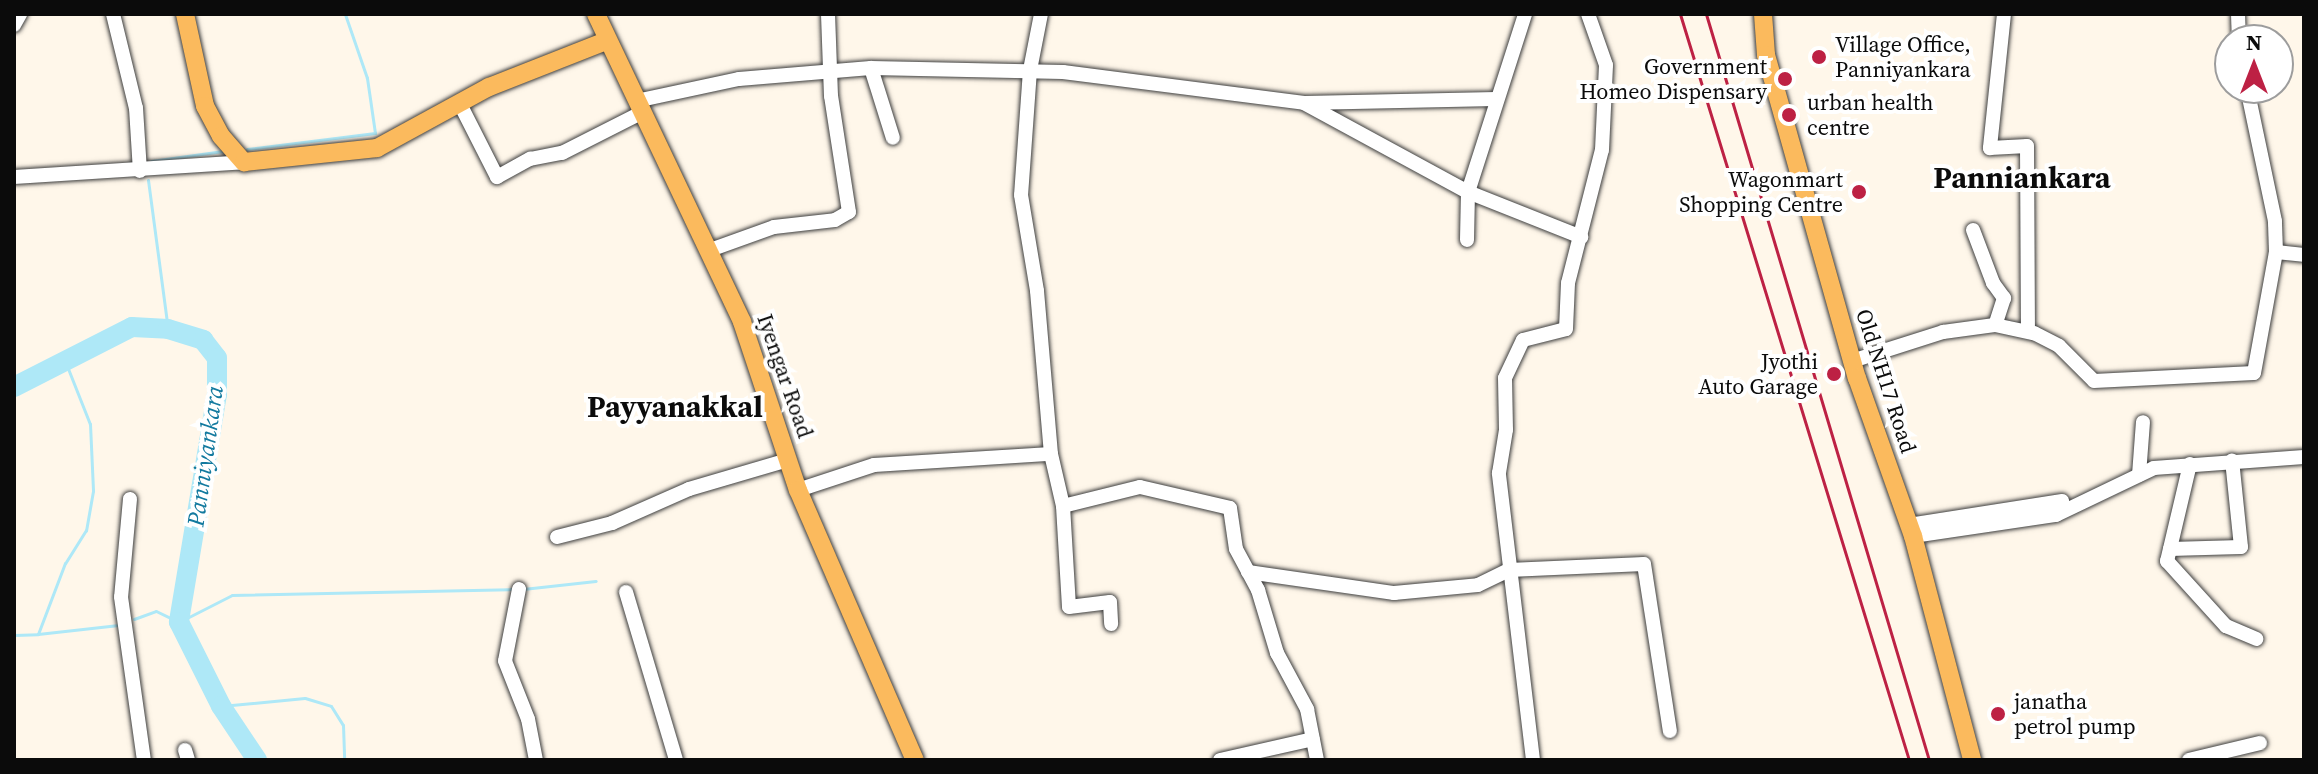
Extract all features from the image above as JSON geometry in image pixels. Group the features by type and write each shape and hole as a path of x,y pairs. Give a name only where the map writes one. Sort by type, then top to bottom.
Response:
{"main road":[{"path":"185,14 205,106 221,136 244,162 377,148 460,104 606,41"},
{"name":"Iyengar Road","path":"596,14 606,41 710,250 742,322 798,490 915,760"},
{"name":"Old NH17 Road","path":"1763,14 1766,55 1852,361 1911,531 1972,760"}],"street":[{"path":"14,25 20,14"},
{"path":"113,14 136,108 140,171"},
{"path":"710,250 774,227 835,220 849,212 829,71 828,14"},
{"path":"1041,14 1030,70 1021,195 1037,291 1051,454 1063,506 1069,607 1110,602 1111,624"},
{"path":"1467,240 1468,192 1525,14"},
{"path":"1533,760 1499,473 1506,430 1505,378 1523,340 1566,329 1572,272 1602,150 1606,65 1588,14"},
{"path":"2004,14 1990,148 2027,146 2028,331"},
{"path":"871,68 893,138"},
{"path":"460,104 497,177 530,159 562,153 638,107 739,79 829,71 871,68 1030,70 1304,103 1496,99"},
{"path":"1304,103 1468,192 1581,237"},
{"path":"1852,361 1943,332 1995,325 2028,331 2059,346 2094,381 2254,373 2276,252 2275,221 2250,104"},
{"path":"14,177 244,162"},
{"path":"1973,230 1993,283 2004,298 1995,325"},
{"path":"2276,252 2304,255"},
{"path":"2139,475 2143,422"},
{"path":"798,490 874,465 1051,454"},
{"path":"1911,531 2056,515 2139,475 2190,464 2304,457"},
{"path":"557,537 612,523 689,489 788,460"},
{"path":"2170,549 2241,547 2232,460"},
{"path":"2190,464 2167,561 2226,626 2256,639"},
{"path":"1063,506 1140,487 1230,508 1236,549 1248,572 1277,653 1307,709 1317,760"},
{"path":"130,499 121,597 144,760"},
{"path":"1911,531 2062,501"},
{"path":"1248,572 1394,593 1478,585 1509,570 1644,564 1670,731"},
{"path":"519,589 505,661 528,719 536,760"},
{"path":"626,592 676,760"},
{"path":"1220,760 1313,739"},
{"path":"2189,760 2260,743"}],"waterway":[{"path":"247,149 375,133 367,78 345,14"},
{"path":"151,161 223,151"},
{"path":"148,180 168,329"},
{"name":"Panniyankara","path":"14,387 132,327 168,329 203,340 217,358 217,394 179,622 221,706 257,760"},
{"path":"65,361 90,424 93,491 86,530 65,563 38,634 118,625"},
{"path":"523,589 596,581"},
{"path":"134,619 156,611 179,622 232,595 515,589"},
{"path":"14,635 38,634"},
{"path":"221,706 305,698 331,706 343,725 344,760"}],"railway":[{"path":"1680,14 1909,760"},
{"path":"1706,14 1929,760"}],"place":[{"name":"Village Office, Panniyankara","path":"1819,57"},
{"name":"Government Homeo Dispensary","path":"1785,79"},
{"name":"urban health centre","path":"1789,115"},
{"name":"Wagonmart Shopping Centre","path":"1859,192"},
{"name":"Jyothi Auto Garage","path":"1834,374"},
{"name":"janatha petrol pump","path":"1998,714"}],"district":[{"name":"Panniankara","path":"2022,178"},
{"name":"Payyanakkal","path":"675,407"}]}
